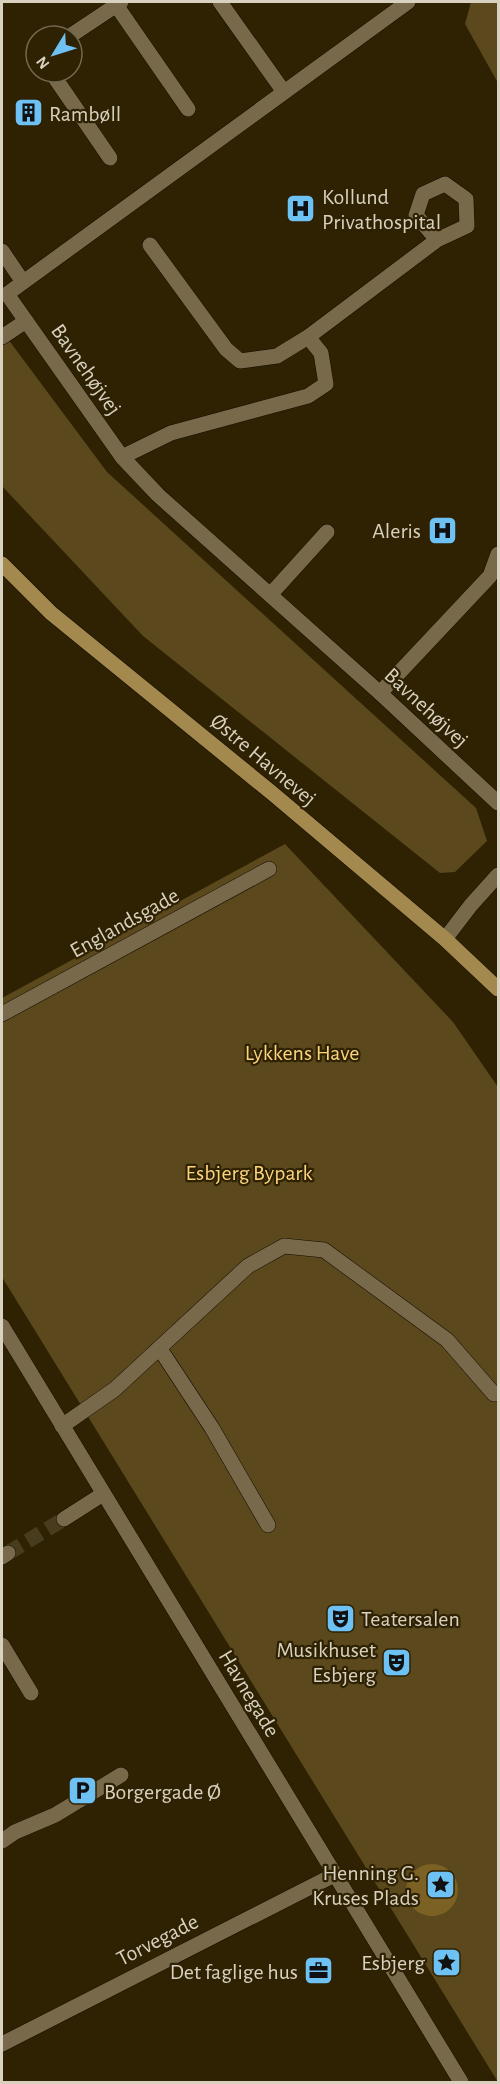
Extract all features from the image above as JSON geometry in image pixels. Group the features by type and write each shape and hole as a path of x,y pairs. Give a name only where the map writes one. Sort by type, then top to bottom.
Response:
{"main road":[{"name":"Østre Havnevej","path":"2,564 51,613 445,939 498,989"}],"street":[{"path":"220,2 284,92"},
{"name":"Bavnehøjvej","path":"408,2 7,294 122,457 158,495 380,693 498,803"},
{"path":"84,27 119,3 188,109"},
{"path":"59,84 110,158"},
{"path":"150,245 226,349 240,361 277,356 308,336 437,240"},
{"path":"2,251 23,282"},
{"path":"2,337 26,321"},
{"path":"122,457 171,433 308,396 326,384 321,354 308,336"},
{"path":"270,596 327,532"},
{"path":"380,693 490,576 498,554"},
{"name":"Englandsgade","path":"2,1014 269,869"},
{"path":"445,939 498,875"},
{"path":"62,1426 115,1389 248,1266 284,1246 324,1250 447,1340 494,1394"},
{"name":"Havnegade","path":"2,1326 304,1827 461,2082"},
{"path":"160,1349 212,1428 268,1525"},
{"path":"64,1519 103,1494"},
{"path":"2,1645 32,1693"},
{"path":"2,1841 15,1832 55,1815 121,1774"},
{"name":"Torvegade","path":"2,2044 334,1875"}],"green space":[{"path":"471,2 498,2 498,83 465,24"},
{"path":"2,331 107,472 476,808 487,841 455,872 440,873 143,636 2,486"},
{"name":"Esbjerg Bypark","path":"285,844 453,1022 498,1087 498,2082 2,1277 2,998"}],"shaded area":[{"path":"427,1864 437,1864 447,1868 454,1875 458,1890 454,1905 447,1912 437,1916 427,1916 417,1912 410,1905 406,1895 406,1885 410,1875 417,1868"}],"tunnel":[{"path":"8,1553 64,1519"}],"place":[{"name":"Rambøll","path":"28,113"},
{"name":"Kollund Privathospital","path":"301,209"},
{"name":"Aleris","path":"442,530"},
{"name":"Teatersalen","path":"340,1618"},
{"name":"Musikhuset Esbjerg","path":"397,1662"},
{"name":"Borgergade Ø","path":"83,1791"},
{"name":"Henning G. Kruses Plads","path":"440,1885"},
{"name":"Esbjerg","path":"446,1962"},
{"name":"Det faglige hus","path":"319,1971"}],"park label":[{"name":"Lykkens Have","path":"302,1052"}]}
